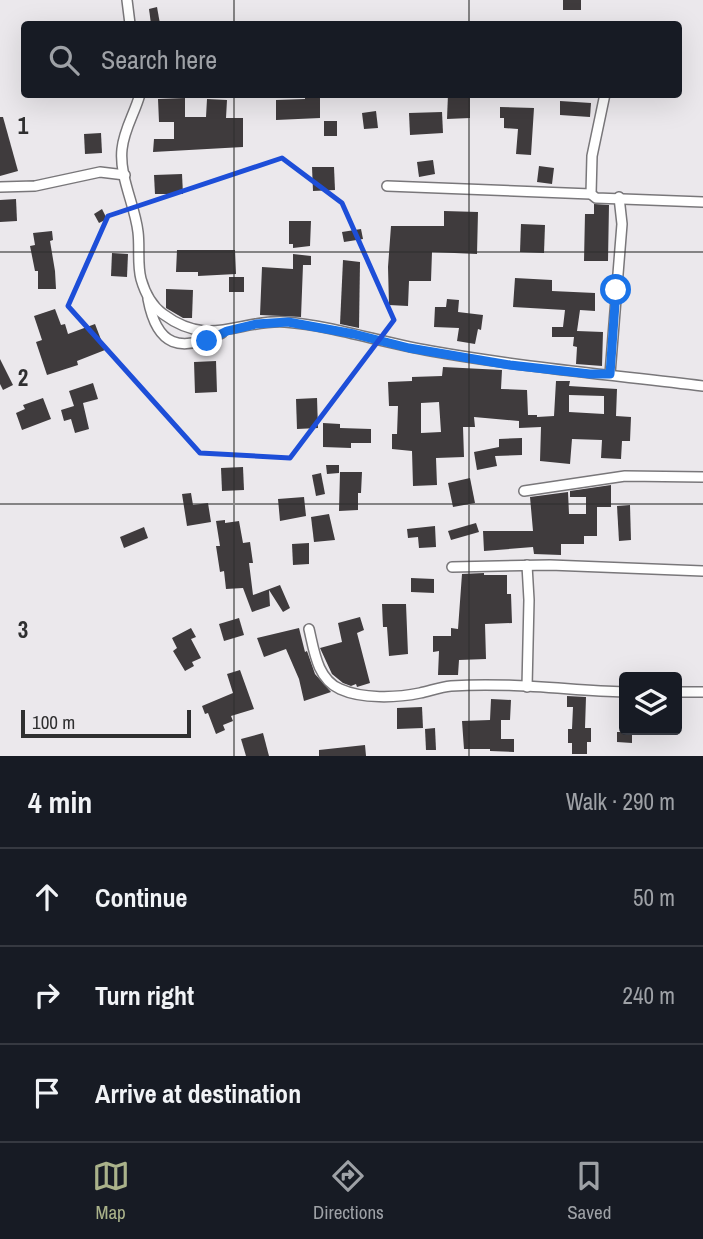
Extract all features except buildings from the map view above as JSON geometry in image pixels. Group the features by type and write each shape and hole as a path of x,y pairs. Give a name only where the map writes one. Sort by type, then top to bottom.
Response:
{"street":[{"path":"127,0 130,21"},
{"path":"138,98 127,128 122,153 138,230 139,266 151,317 161,333 176,344 207,341 227,331"},
{"path":"591,194 593,156 604,98"},
{"path":"0,187 35,186 100,172 123,162"},
{"path":"100,172 125,175"},
{"path":"387,186 591,194 596,198 703,202"},
{"path":"610,374 622,224 619,197"},
{"path":"147,295 163,314 181,324 216,333 270,322 288,322 354,334 409,348 510,365 703,386"},
{"path":"524,491 625,476 703,477"},
{"path":"452,567 527,565 703,571"},
{"path":"527,565 527,687"},
{"path":"309,629 324,677 340,689 369,696 418,694 450,686 619,692"},
{"path":"682,692 703,692"}],"highlighted area":[{"path":"282,158 342,203 394,320 290,458 200,453 68,306 108,216"}],"route":[{"path":"207,341 227,331 256,324 288,322 354,334 409,348 510,365 610,374 616,290"}]}
